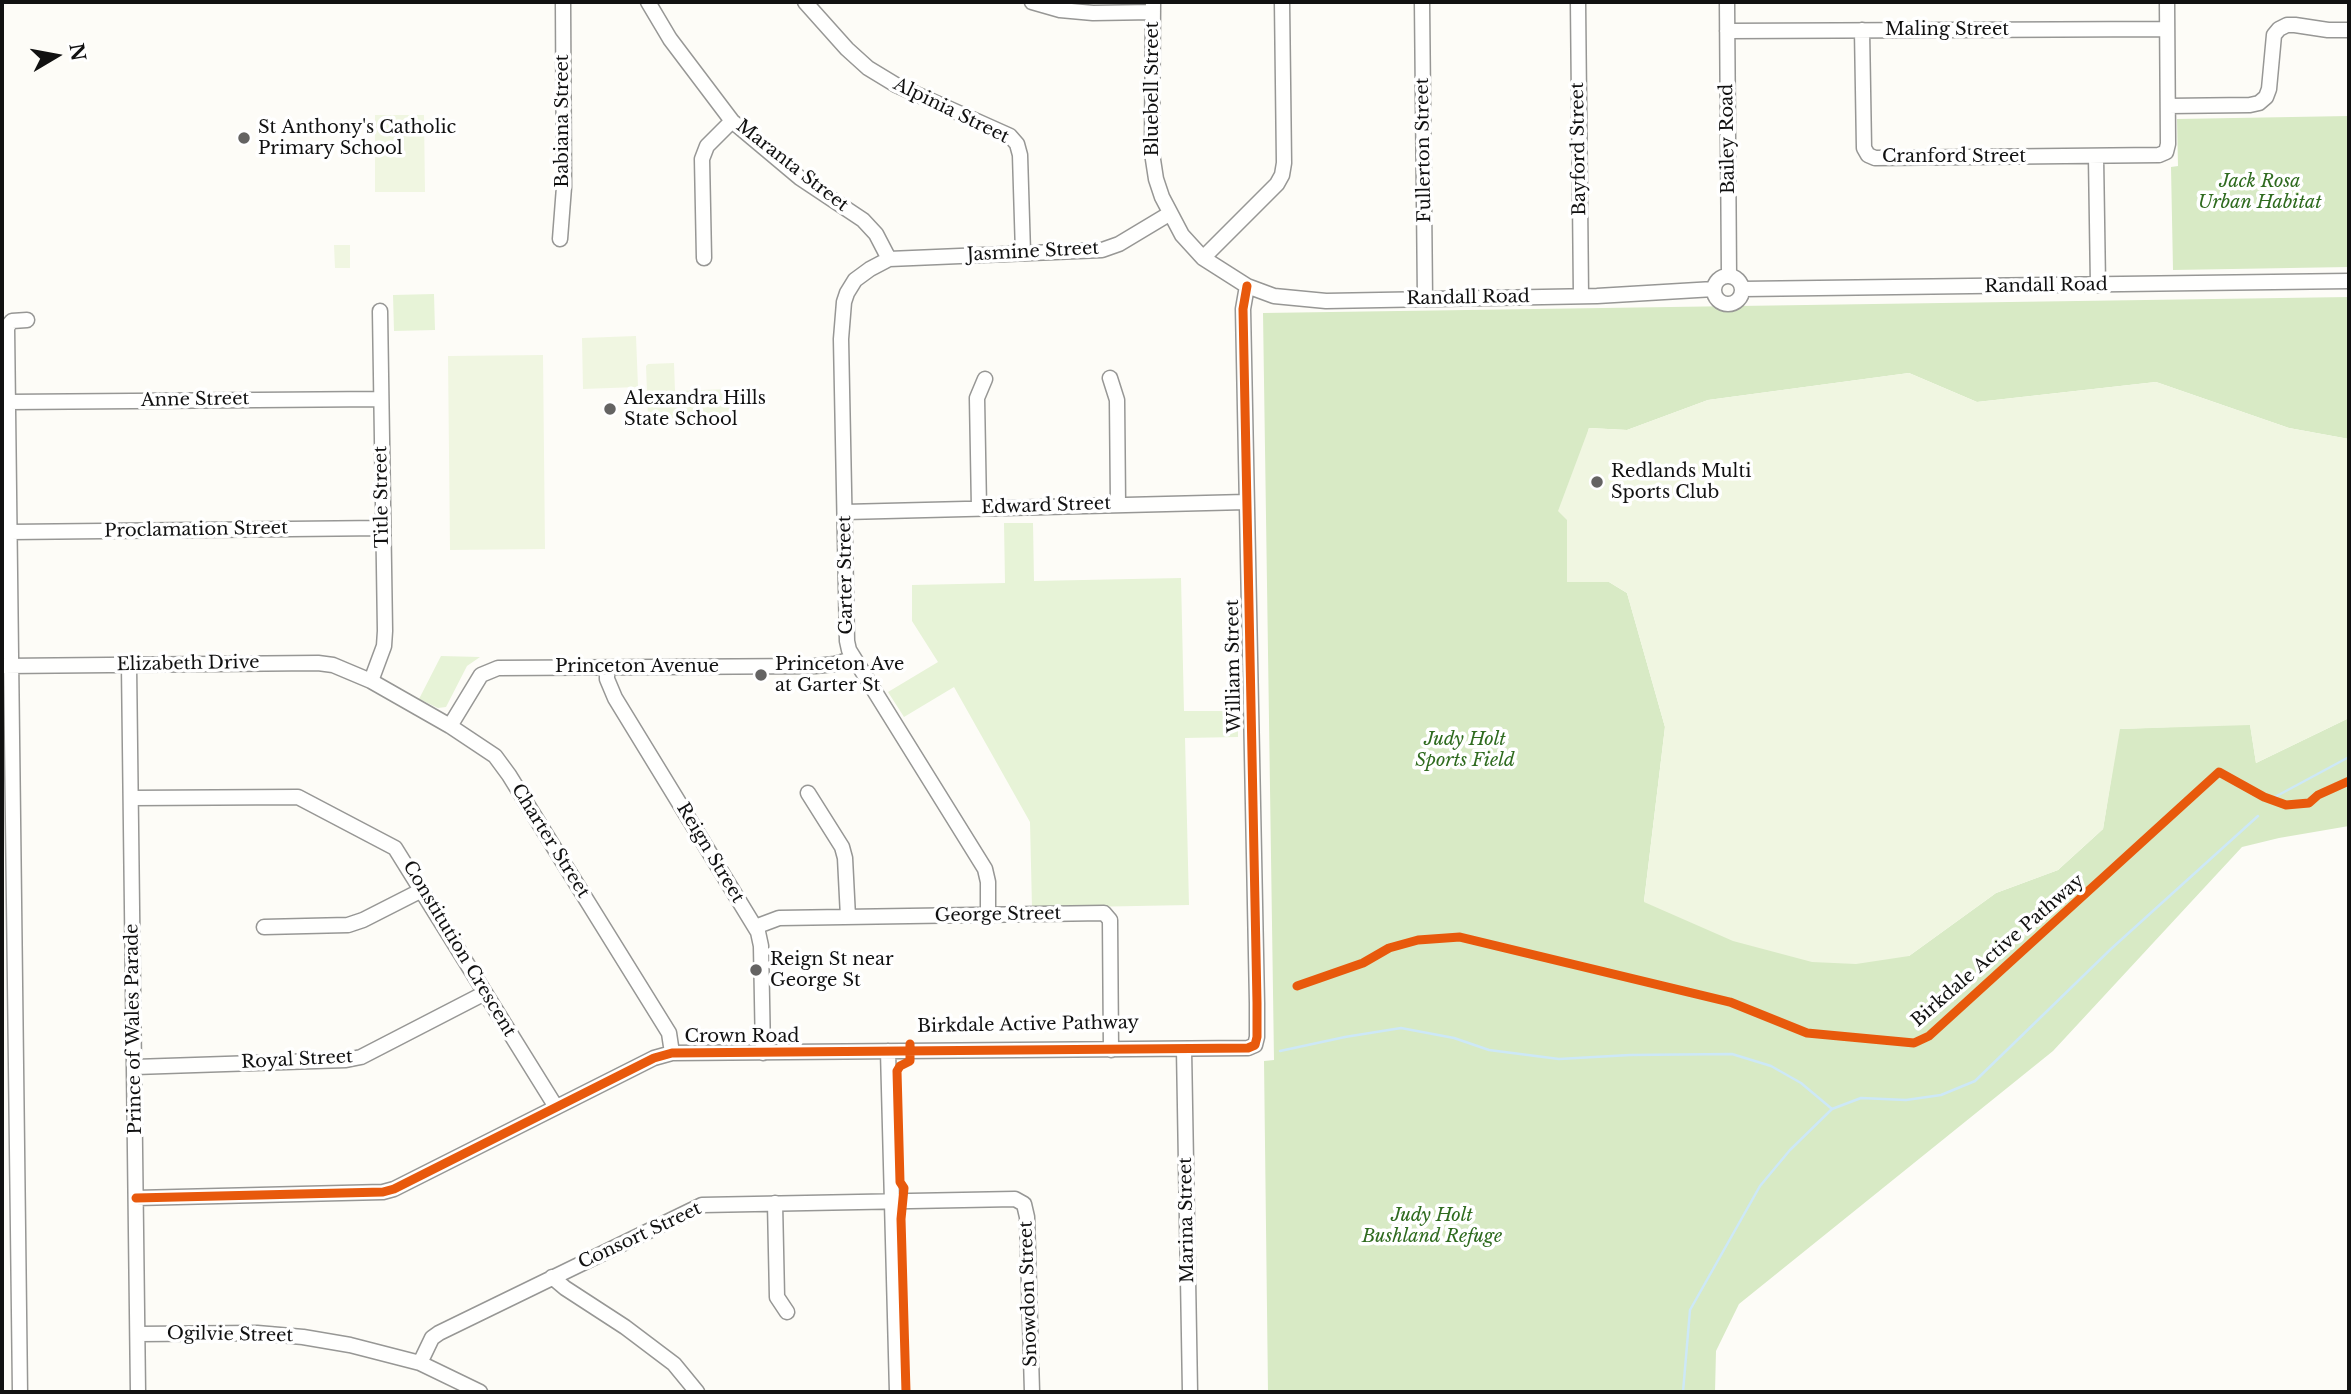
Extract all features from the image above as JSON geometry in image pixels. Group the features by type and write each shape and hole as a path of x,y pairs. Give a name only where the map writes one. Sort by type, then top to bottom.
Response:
{"street":[{"name":"Babiana Street","path":"560,239 564,187 563,2"},
{"name":"Maranta Street","path":"648,2 670,39 732,121 800,177 863,220 876,234 889,259"},
{"name":"Alpinia Street","path":"806,2 847,49 868,68 895,85 1010,136 1017,144 1020,155 1023,253"},
{"path":"1032,2 1060,10 1093,13 1153,7"},
{"path":"1203,258 1277,184 1282,175 1282,2"},
{"name":"Fullerton Street","path":"1422,2 1425,299"},
{"name":"Bayford Street","path":"1578,2 1581,296"},
{"name":"Bailey Road","path":"1727,2 1729,276"},
{"path":"2167,2 2168,106 2259,103 2266,97 2269,89 2274,36 2279,29 2295,25 2349,30"},
{"name":"Bluebell Street","path":"1153,7 1152,153 1156,179 1169,214 1182,235 1203,258 1247,286 1274,296 1300,300 1348,300"},
{"name":"Maling Street","path":"1727,31 2167,29"},
{"name":"Cranford Street","path":"1862,30 1864,148 1868,155 1875,158 2160,155 2166,152 2168,145 2168,106"},
{"path":"704,258 702,159 707,146 732,121"},
{"path":"2096,156 2098,285"},
{"name":"Jasmine Street","path":"889,259 1093,251 1111,248 1169,214"},
{"name":"Garter Street","path":"889,259 855,280 844,302 841,339 847,641 852,659 985,869 988,882 988,916"},
{"path":"1714,289 1718,280 1729,276 1739,281 1743,289"},
{"name":"Randall Road","path":"1348,300 1581,296 1714,289 1721,302 1730,304 1738,300 1743,289 2349,281"},
{"name":"William Street","path":"1247,286 1243,309 1257,1003 1255,1045"},
{"name":"Title Street","path":"371,681 384,646 380,311"},
{"path":"19,1392 6,666 10,532 6,327 12,321 27,320"},
{"path":"1110,378 1117,401 1118,504"},
{"path":"979,508 977,398 985,379"},
{"name":"Anne Street","path":"8,402 381,398"},
{"name":"Edward Street","path":"845,512 1247,502"},
{"name":"Proclamation Street","path":"10,532 383,528"},
{"name":"Princeton Avenue","path":"450,726 481,674 498,668 815,666 852,659"},
{"name":"Elizabeth Drive","path":"6,666 318,663 333,665 371,681"},
{"name":"Prince of Wales Parade","path":"129,665 138,1392"},
{"name":"Reign Street","path":"607,668 607,679 615,698 755,927 761,946 763,1053"},
{"name":"Charter Street","path":"371,681 450,726 495,756 669,1033 672,1053"},
{"path":"808,793 842,847 848,917"},
{"name":"Constitution Crescent","path":"132,798 298,797 395,848 556,1107"},
{"path":"264,927 348,925 422,890"},
{"name":"George Street","path":"755,927 773,919 1104,913 1110,920 1111,1050"},
{"name":"Royal Street","path":"135,1067 346,1060 361,1057 485,993"},
{"name":"Crown Road","path":"136,1198 383,1192 394,1189 654,1058 672,1053 1184,1049 1248,1048 1255,1045"},
{"name":"Marina Street","path":"1184,1049 1190,1392"},
{"path":"888,1051 897,1392"},
{"name":"Snowdon Street","path":"892,1200 1015,1199 1024,1204 1027,1217 1032,1392"},
{"name":"Consort Street","path":"420,1363 432,1339 439,1333 702,1205 892,1200"},
{"path":"775,1203 777,1297 787,1312"},
{"path":"552,1277 674,1364 697,1392"},
{"name":"Ogilvie Street","path":"138,1334 257,1333 303,1337 350,1345 420,1363 480,1392"}],"green space":[{"path":"375,115 424,115 425,192 375,192"},
{"name":"Jack Rosa Urban Habitat","path":"2349,116 2349,267 2173,270 2171,167 2178,166 2177,119"},
{"path":"334,245 350,245 350,268 335,268"},
{"path":"434,294 435,330 394,331 393,295"},
{"name":"Judy Holt Sports Field","path":"2349,297 2349,439 2289,428 2156,382 1977,402 1909,373 1708,400 1627,430 1589,428 1567,520 1567,582 1609,582 1627,593 1665,727 1644,901 1909,956 1996,893 2058,870 2103,829 2119,729 2250,724 2256,763 2349,718 2349,826 2242,847 2053,1051 1739,1304 1716,1351 1715,1392 1268,1392 1264,1061 1274,1060 1263,313"},
{"path":"636,336 638,387 583,389 582,338"},
{"path":"543,355 545,549 450,550 448,356"},
{"path":"674,363 675,391 730,389 731,417 648,419 646,366"},
{"path":"1909,373 1977,402 2156,382 2289,428 2349,439 2349,718 2256,763 2250,725 2120,729 2103,829 2058,870 1996,893 1909,956 1856,964 1812,962 1733,941 1644,902 1665,727 1627,593 1609,582 1567,582 1567,520 1558,511 1589,428 1627,430 1708,400"},
{"path":"1004,523 1033,523 1034,581 1181,578 1184,711 1238,711 1238,737 1185,738 1189,905 1032,908 1030,822 954,687 904,717 888,692 938,662 912,621 912,585 1005,583"},
{"path":"441,656 480,657 467,666 446,707 438,708 419,699"}],"waterway":[{"path":"2273,798 2349,757"},
{"path":"1683,1392 1690,1310 1760,1186 1790,1150 1832,1109 1861,1098 1906,1100 1941,1095 1975,1081 2112,948 2258,816"},
{"path":"1280,1051 1401,1028 1454,1038 1489,1050 1559,1059 1732,1054 1771,1066 1801,1083 1832,1109"}],"cycle path":[{"name":"Birkdale Active Pathway","path":"136,1198 383,1192 394,1189 654,1058 672,1053 1248,1048 1255,1045 1257,1003 1243,309 1247,286"},
{"name":"Birkdale Active Pathway","path":"1297,986 1363,963 1389,948 1418,940 1460,937 1730,1002 1807,1033 1914,1043 1929,1036 2219,772 2264,797 2286,805 2309,803 2318,795 2349,781"},
{"name":"Birkdale Active Pathway","path":"906,1392 901,1219 904,1188 900,1182 897,1071 900,1066 910,1061 910,1044"}],"place":[{"name":"St Anthony's Catholic Primary School","path":"244,138"},
{"name":"Alexandra Hills State School","path":"610,409"},
{"name":"Redlands Multi Sports Club","path":"1597,482"},
{"name":"Princeton Ave at Garter St","path":"761,675"},
{"name":"Reign St near George St","path":"756,970"}],"park label":[{"name":"Judy Holt Bushland Refuge","path":"1432,1226"}]}
